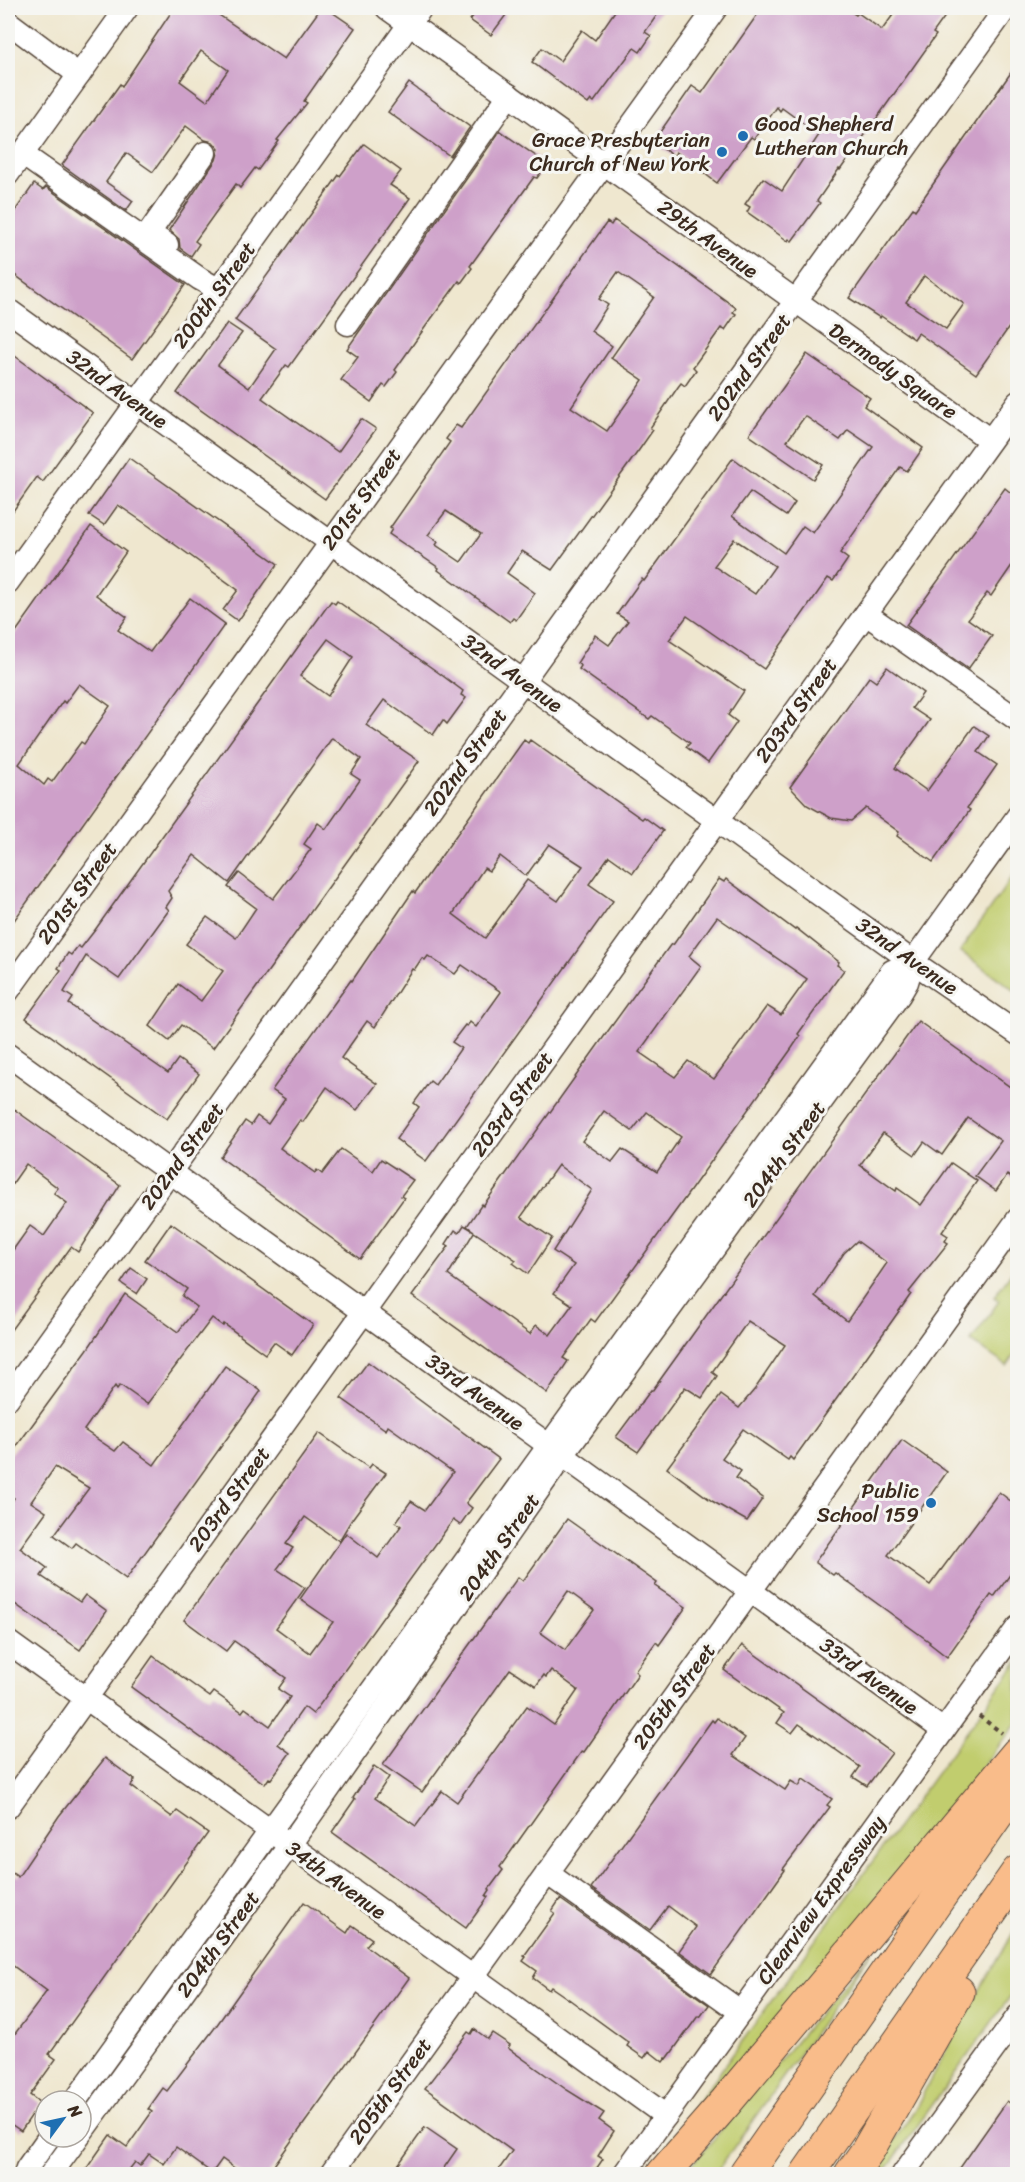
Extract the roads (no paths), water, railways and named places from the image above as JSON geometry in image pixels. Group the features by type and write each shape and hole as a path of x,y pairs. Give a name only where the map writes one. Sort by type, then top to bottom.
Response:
{"highway":[{"path":"663,2175 910,1884 1013,1745"},
{"path":"746,2175 1017,1784"},
{"path":"807,2175 1017,1872"},
{"path":"851,2175 868,2150 1017,1892"}],"street":[{"path":"8,174 127,8"},
{"name":"29th Avenue","path":"387,8 415,16 509,95 796,302"},
{"name":"201st Street","path":"8,991 716,8"},
{"name":"202nd Street","path":"8,1398 1006,8"},
{"name":"200th Street","path":"8,582 415,16"},
{"path":"8,21 79,75"},
{"path":"348,324 509,95"},
{"path":"205,153 149,233 220,286"},
{"path":"22,154 190,272 220,286"},
{"name":"Dermody Square","path":"796,302 990,440"},
{"name":"32nd Avenue","path":"8,310 913,962 1017,1034"},
{"name":"203rd Street","path":"8,1807 1017,402"},
{"path":"866,614 1017,720"},
{"name":"204th Street","path":"93,2116 289,1846 556,1450 892,971 913,962 1017,816"},
{"name":"33rd Avenue","path":"8,1055 943,1730"},
{"name":"205th Street","path":"331,2175 1017,1219"},
{"name":"204th Street","path":"84,2089 271,1832 556,1450"},
{"name":"Clearview Expressway","path":"624,2175 1017,1627"},
{"name":"34th Avenue","path":"8,1642 666,2116"},
{"path":"547,1873 741,2012"},
{"path":"903,2175 1017,2016"},
{"path":"25,2175 27,2168 40,2149"},
{"path":"51,2175 69,2149"}],"place":[{"name":"Good Shepherd Lutheran Church","path":"743,136"},
{"name":"Grace Presbyterian Church of New York","path":"722,152"},
{"name":"Public School 159","path":"931,1503"}]}
